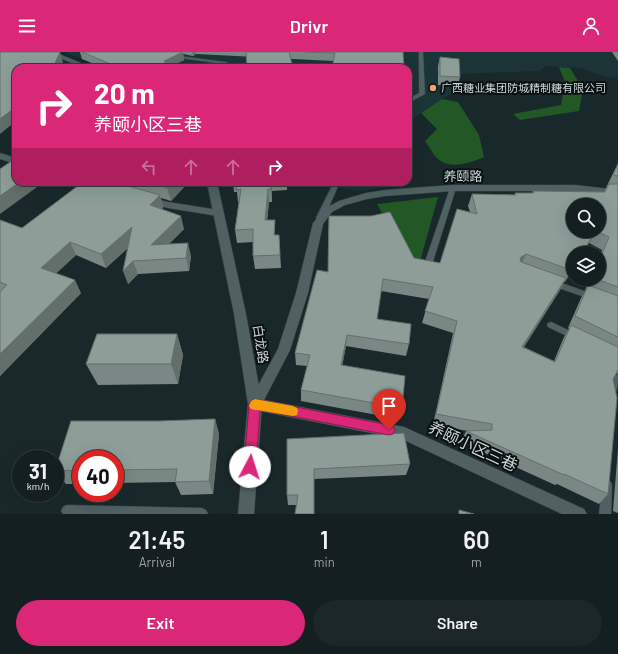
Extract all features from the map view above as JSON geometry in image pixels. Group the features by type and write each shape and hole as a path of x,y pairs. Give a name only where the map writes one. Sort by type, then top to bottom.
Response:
{"street":[{"path":"48,52 80,64"},
{"path":"0,156 12,160"},
{"name":"白龙路","path":"213,186 240,314 255,404 246,514"},
{"name":"养颐路","path":"318,223 329,210 353,199 385,193 453,188 575,188 618,193"},
{"path":"139,197 168,205 218,213"},
{"path":"255,404 284,350 302,293 318,223"},
{"name":"养颐小区三巷","path":"255,404 404,433 579,514"}],"lane":[{"path":"412,98 422,94 421,52"},
{"path":"167,55 226,64"},
{"path":"318,223 336,186"},
{"path":"427,268 453,188"},
{"path":"543,279 603,300"},
{"path":"551,325 584,341"},
{"path":"614,403 611,391 618,378"},
{"path":"605,514 608,476"},
{"path":"67,511 202,514"}],"shaded area":[{"name":"广西糖业集团防城精制糖有限公司","path":"64,52 618,52 618,79 602,76 581,68 545,66 540,71 458,74 458,89 412,121 412,64 94,64"},
{"path":"329,186 390,186 359,191"}],"green space":[{"path":"559,67 570,68 583,89 579,111 520,120 513,114 561,105 565,82"},
{"path":"442,99 458,102 479,135 484,157 467,163 455,165 443,162 434,155 425,141 437,129 421,113"},
{"path":"438,197 419,265 412,264 377,204"}],"building":[{"path":"0,52 60,52 55,64 12,64 12,110 0,119"},
{"path":"82,52 183,52 164,61 167,64 110,64"},
{"path":"246,52 289,52 292,64 247,64"},
{"path":"305,52 403,52 404,64 333,64 335,53"},
{"path":"440,57 459,59 460,77 440,76"},
{"path":"12,161 12,186 14,186 0,196 0,169"},
{"path":"618,164 618,176 613,175"},
{"path":"609,184 618,184 618,287 606,283 605,246 609,237 606,236 606,198 566,198 566,238 592,238 586,246 566,246 566,268 526,254 520,258 521,262 566,278 522,347 555,362 571,325 618,347 618,370 613,379 617,398 608,494 466,431 492,430 492,424 436,414 457,321 425,311 433,287 383,279 377,319 411,324 409,344 347,335 341,365 405,376 402,408 301,390 310,355 295,353 317,270 328,272 329,216 371,216 390,212 414,258 440,263 457,209 477,214 472,194 516,195 515,193 534,193 533,191 605,192"},
{"path":"78,186 128,186 160,195 150,205 181,216 151,245 188,243 186,258 133,261 123,271 132,227 101,254 70,242 41,268 75,280 0,354 0,292 7,285 0,282 0,220 22,228"},
{"path":"236,186 271,186 271,189 268,189 265,220 275,220 274,235 279,235 280,255 253,256 253,229 235,230 241,189 236,190"},
{"path":"588,286 618,296 618,337 575,316"},
{"path":"97,334 177,334 171,364 86,364"},
{"path":"215,419 209,481 175,482 177,469 124,470 124,450 72,450 72,470 64,471 64,450 62,450 71,421 160,421"},
{"path":"404,433 410,464 314,469 314,514 295,514 298,495 287,495 287,439"},
{"path":"459,510 474,514 459,514"}],"slow traffic":[{"path":"255,406 255,404 293,411"}],"place":[{"name":"广西糖业集团防城精制糖有限公司","path":"433,88"}],"route":[{"path":"250,467 255,404 389,430"}]}
